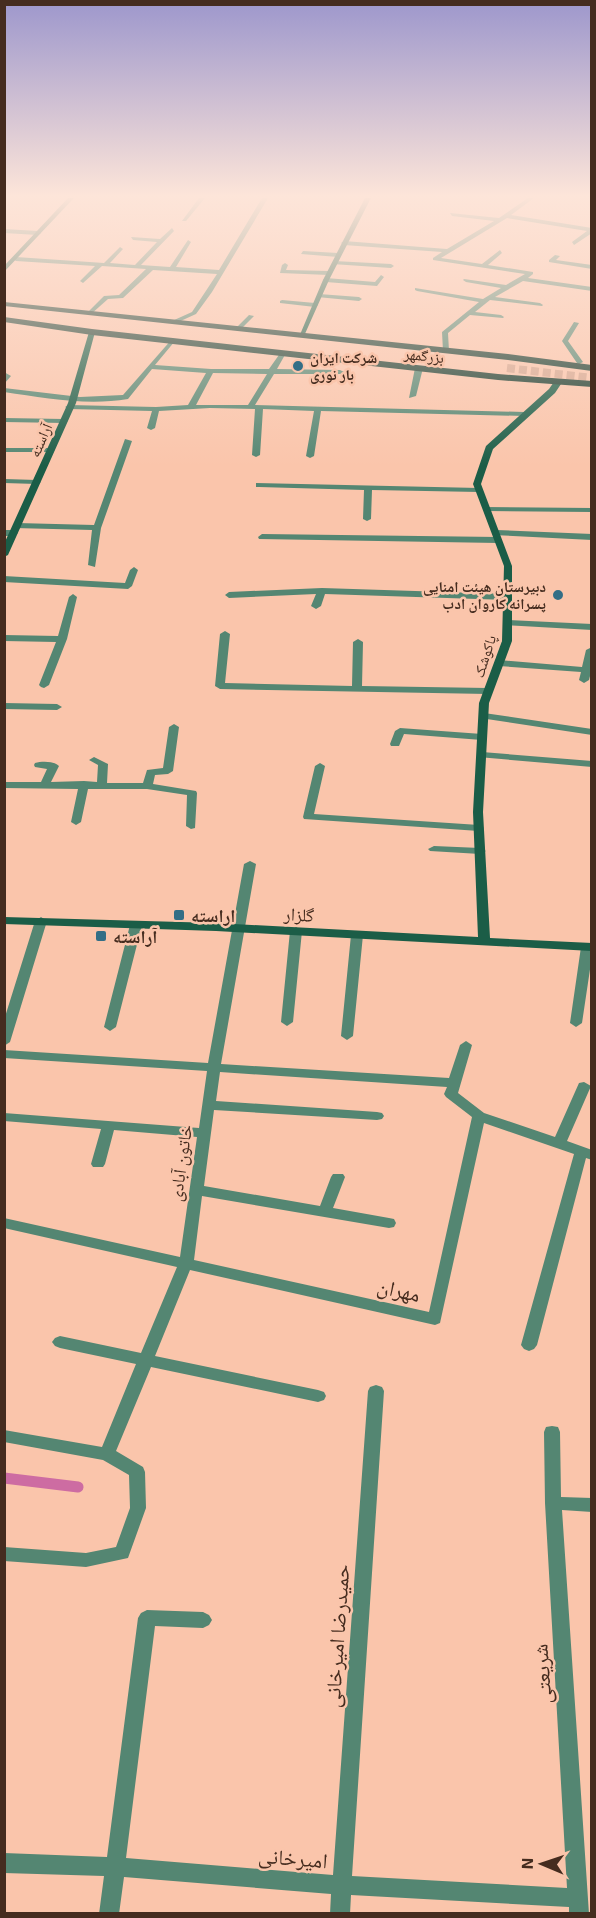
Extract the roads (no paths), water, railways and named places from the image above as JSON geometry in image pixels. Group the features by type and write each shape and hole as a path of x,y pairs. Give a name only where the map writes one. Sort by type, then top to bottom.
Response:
{"main road":[{"name":"بزرگمهر","path":"4,305 446,351 508,364"},
{"name":"بزرگمهر","path":"4,305 36,313 508,364 536,362 591,368"},
{"name":"بزرگمهر","path":"4,317 92,332 591,386"},
{"path":"4,317 508,364 520,363 520,370 498,377"},
{"path":"536,362 591,361"}],"street":[{"path":"90,313 106,297 121,297 131,288"},
{"path":"174,322 194,313 210,288"},
{"path":"301,336 323,288"},
{"path":"446,351 445,333 486,299 506,288"},
{"path":"544,291 549,288"},
{"path":"417,289 540,305"},
{"path":"319,296 359,298"},
{"path":"282,302 315,305"},
{"path":"470,313 501,317"},
{"path":"238,329 250,316"},
{"path":"576,323 565,341 579,362"},
{"name":"آراسته","path":"6,550 12,531 64,421 92,332"},
{"path":"71,403 125,397 172,341"},
{"path":"256,454 254,407 272,370 284,353"},
{"path":"151,367 211,371 340,372"},
{"path":"412,396 419,368"},
{"path":"190,408 211,371"},
{"path":"4,374 7,376 4,382"},
{"path":"259,485 479,490 477,484 489,448 552,391 559,381"},
{"path":"4,390 71,403 156,409 254,407 524,414"},
{"path":"310,456 318,408"},
{"path":"151,428 156,409"},
{"path":"4,420 64,421"},
{"path":"92,565 97,528 128,441"},
{"path":"4,450 51,450"},
{"path":"4,481 37,482"},
{"path":"368,488 368,519"},
{"name":"پاکوشک","path":"479,490 508,566 507,641 484,703 479,828 484,941"},
{"path":"487,509 591,510"},
{"path":"12,531 97,528"},
{"path":"262,537 591,537"},
{"path":"4,579 128,586 135,570"},
{"path":"229,594 322,591 508,597"},
{"path":"316,606 322,591"},
{"path":"44,686 62,639 73,597"},
{"path":"507,623 591,627"},
{"path":"225,634 220,686 488,692"},
{"path":"4,638 62,639"},
{"path":"357,688 358,642"},
{"path":"499,663 585,675 591,650"},
{"path":"4,706 57,707"},
{"path":"484,716 591,732"},
{"path":"147,786 151,772 168,771 174,727"},
{"path":"396,744 400,731 482,737"},
{"path":"482,755 591,764"},
{"path":"93,760 103,764 102,786"},
{"path":"39,765 54,766 45,784"},
{"path":"320,766 308,817 479,828"},
{"path":"76,822 84,784"},
{"path":"4,785 147,786 192,793 190,826"},
{"path":"434,849 480,851"},
{"name":"خاتون آبادی","path":"107,1454 186,1262 214,1067 250,864"},
{"name":"گلزار","path":"4,920 237,928 589,947"},
{"path":"4,1042 8,1020 41,921"},
{"path":"110,1027 136,924"},
{"path":"287,1022 296,931"},
{"path":"347,1036 357,935"},
{"path":"576,1023 577,1006 589,947"},
{"path":"466,1045 451,1094 479,1116 586,1153 529,1345"},
{"path":"4,1054 454,1083"},
{"path":"559,1143 584,1086"},
{"path":"208,1105 377,1116"},
{"name":"مهران","path":"186,1262 435,1319 479,1116"},
{"path":"4,1117 204,1133"},
{"path":"98,1164 109,1125"},
{"path":"325,1212 338,1177"},
{"path":"196,1190 389,1223"},
{"path":"4,1223 186,1262"},
{"path":"60,1342 318,1396"},
{"name":"حمیدرضا امیرخانی","path":"340,1914 376,1391"},
{"name":"شریعتی","path":"552,1432 553,1503 579,1906"},
{"path":"4,1436 107,1454 137,1472 138,1508 122,1553 86,1560 4,1554"},
{"path":"553,1503 591,1505"},
{"path":"109,1914 147,1618 203,1620"},
{"name":"امیرخانی","path":"4,1863 116,1867 579,1906"}],"waterway":[{"path":"4,1478 78,1487"}],"tunnel":[{"path":"507,368 592,378"}],"place":[{"name":"شرکت ایران بار نوری","path":"298,366"},
{"name":"دبیرستان هیئت امنایی پسرانه کاروان ادب","path":"558,595"},
{"name":"اراسته","path":"179,915"},
{"name":"آراسته","path":"101,936"}]}
